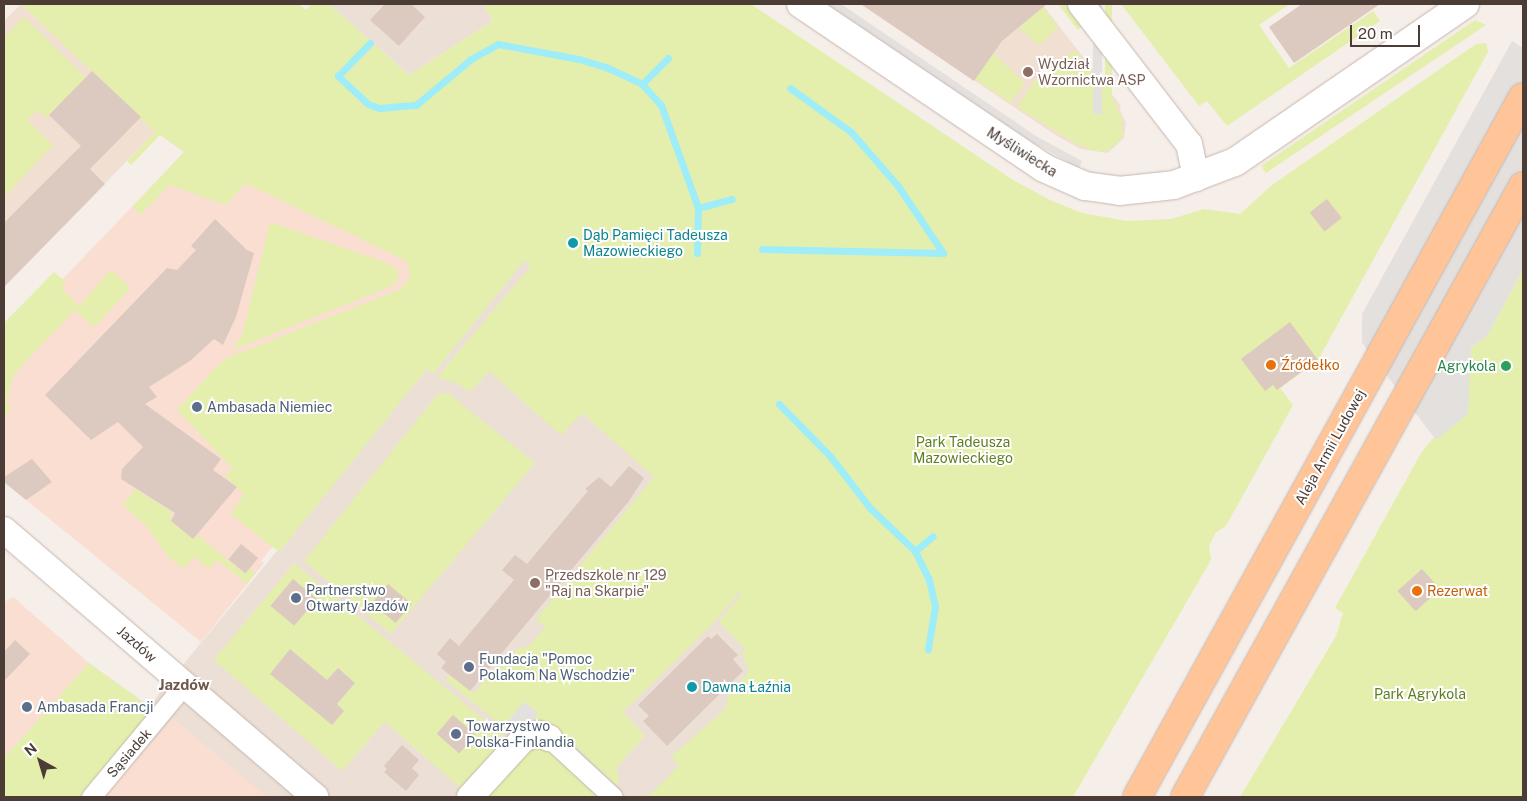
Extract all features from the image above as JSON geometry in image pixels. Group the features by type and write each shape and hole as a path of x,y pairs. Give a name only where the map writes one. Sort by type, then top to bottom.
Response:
{"main road":[{"name":"Aleja Armii Ludowej","path":"1137,797 1523,97"},
{"path":"1185,797 1523,186"}],"street":[{"name":"Myśliwiecka","path":"801,4 1026,157 1062,177 1086,186 1119,191 1156,188 1196,178 1245,155 1465,4"},
{"path":"1081,4 1189,144 1196,178"},
{"name":"Jazdów","path":"4,530 315,797"},
{"name":"Sąsiadek","path":"91,797 170,706 184,685"},
{"path":"470,797 517,743 540,736 613,797"}],"shaded area":[{"path":"21,4 155,132 4,287 4,21"},
{"path":"329,4 483,4 493,21 409,75"},
{"path":"827,4 841,4 1036,136 1082,161 1079,168 1032,142"},
{"name":"Wydział Wzornictwa ASP","path":"860,4 1042,4 1121,106 1119,108 1126,123 1124,138 1108,153 1081,149 1057,136"},
{"path":"1093,4 1102,4 1102,114 1093,114"},
{"path":"1512,41 1523,48 1523,270 1487,336 1471,348 1468,414 1436,440 1362,343 1362,314"},
{"name":"Ambasada Niemiec","path":"249,85 487,290 275,549 272,547 261,561 264,563 201,642 4,482 4,340"},
{"path":"524,260 680,386 800,707 771,797 4,797 4,758 89,663 149,706 427,369"},
{"name":"Ambasada Francji","path":"13,597 89,663 4,758 4,602"},
{"path":"524,702 538,713 522,734 508,722"},
{"path":"173,718 267,797 104,797"}],"green space":[{"name":"Park Tadeusza Mazowieckiego","path":"21,4 299,4 306,10 311,4 329,4 409,75 493,21 483,4 751,4 1013,180 1050,200 1082,213 1127,221 1171,219 1204,209 1240,214 1272,185 1476,44 1486,43 1488,52 1318,360 1280,388 1293,405 1226,526 1216,532 1209,546 1211,560 1073,797 648,797 679,766 671,757 726,708 728,695 749,672 742,654 746,650 719,622 741,594 740,591 707,630 623,712 645,736 617,767 619,781 616,785 573,744 534,717 537,713 524,702 503,727 445,680 449,675 474,693 498,665 502,668 519,648 528,647 545,627 536,619 654,477 582,413 561,435 489,371 470,392 458,384 437,377 531,266 524,261 433,374 427,369 280,551 275,549 231,514 244,494 225,476 233,469 177,410 216,367 227,358 401,289 410,277 407,261 245,183 226,205 170,185 140,215 133,206 184,152 160,135 131,165 127,161 155,132"},
{"path":"1058,4 1066,4 1082,27 1078,30"},
{"path":"1105,4 1112,4 1112,142 1105,142"},
{"path":"1121,4 1290,4 1259,25 1289,68 1373,11 1380,21 1227,126 1207,101 1199,106"},
{"path":"1043,7 1058,27 1039,46 1018,26"},
{"path":"24,17 86,78 46,118 37,110 27,120 53,145 4,197 4,38"},
{"path":"1475,20 1486,25 1266,173 1261,166"},
{"path":"1075,50 1118,106 1116,108 1122,117 1123,137 1108,151 1093,151 1082,145 1081,147 1017,107 1034,81"},
{"path":"993,53 1025,83 1011,103 975,79"},
{"path":"270,222 387,263 398,270 398,281 387,288 232,350 242,336"},
{"path":"111,270 131,288 94,327 75,310 14,374 7,402 11,410 4,417 4,323 54,272 66,282 61,288 79,306"},
{"name":"Park Agrykola","path":"1523,270 1523,797 1240,797 1336,636 1343,613 1335,608 1421,453 1434,437 1466,411 1471,348 1487,336"},
{"path":"448,393 535,463 391,634 304,561 437,395"},
{"path":"135,489 171,511 171,521 193,539 197,535 244,573 249,568 255,573 247,584 217,560 209,569 194,557 184,569 168,557 147,527 123,505"},
{"path":"294,563 504,736 508,745 465,792 385,722 342,771 214,660"},
{"path":"89,663 155,711 80,797 4,797 4,758"},
{"path":"521,747 546,748 598,797 476,797"}],"building":[{"path":"385,4 411,4 425,17 399,46 370,20"},
{"path":"861,4 1047,4 1002,41 974,81"},
{"path":"1302,4 1380,4 1294,63 1269,27"},
{"path":"92,71 141,117 90,169 105,184 4,287 4,223 81,146 49,115"},
{"path":"1327,199 1342,218 1324,231 1310,213"},
{"path":"215,219 247,250 254,253 236,317 223,345 214,339 190,361 149,387 157,397 145,404 221,459 213,470 237,487 193,539 171,521 175,513 121,479 122,469 143,447 118,422 91,440 45,395 167,268 177,270 196,250 191,246"},
{"path":"1290,322 1318,360 1277,390 1273,385 1265,391 1241,359"},
{"path":"32,459 52,482 26,500 4,482 4,477"},
{"path":"629,466 644,478 629,501 470,691 441,668 446,662 437,654 450,638 459,646 514,580 502,570 515,555 527,564 588,491 585,489 599,477 611,487"},
{"path":"241,544 258,558 246,573 228,560"},
{"path":"1422,569 1440,589 1416,611 1397,591"},
{"path":"293,579 317,599 294,626 271,606"},
{"path":"388,584 412,604 396,623 372,603"},
{"name":"Dawna Łaźnia","path":"717,634 738,655 733,659 743,671 667,746 643,721 649,716 638,705 708,636 711,639"},
{"path":"15,640 30,654 4,681 4,652"},
{"path":"290,649 327,680 338,668 355,683 337,704 344,711 332,725 270,674"},
{"name":"Towarzystwo Polska-Finlandia","path":"453,715 476,735 459,754 437,734"},
{"path":"402,745 419,760 412,768 419,775 406,791 384,772 387,769 384,766"}],"waterway":[{"path":"370,43 338,76 368,104 379,108 416,105 471,59 498,44 579,59 606,67 642,84"},
{"path":"668,58 642,84 661,105 698,208 697,253"},
{"path":"762,249 943,253 898,186 851,132 790,88"},
{"path":"698,208 732,199"},
{"path":"779,404 830,456 870,508 915,551 929,580 935,606 928,649"},
{"path":"915,551 933,536"}],"place":[{"name":"Wydział Wzornictwa ASP","path":"1028,72"},
{"name":"Dąb Pamięci Tadeusza Mazowieckiego","path":"573,243"},
{"name":"Źródełko","path":"1271,365"},
{"name":"Agrykola","path":"1506,366"},
{"name":"Ambasada Niemiec","path":"197,407"},
{"name":"Przedszkole nr 129 \"Raj na Skarpie\"","path":"535,583"},
{"name":"Rezerwat","path":"1417,591"},
{"name":"Partnerstwo Otwarty Jazdów","path":"296,598"},
{"name":"Fundacja \"Pomoc Polakom Na Wschodzie\"","path":"469,667"},
{"name":"Dawna Łaźnia","path":"692,687"},
{"name":"Ambasada Francji","path":"27,707"},
{"name":"Towarzystwo Polska-Finlandia","path":"456,734"}],"district":[{"name":"Jazdów","path":"184,685"}]}
